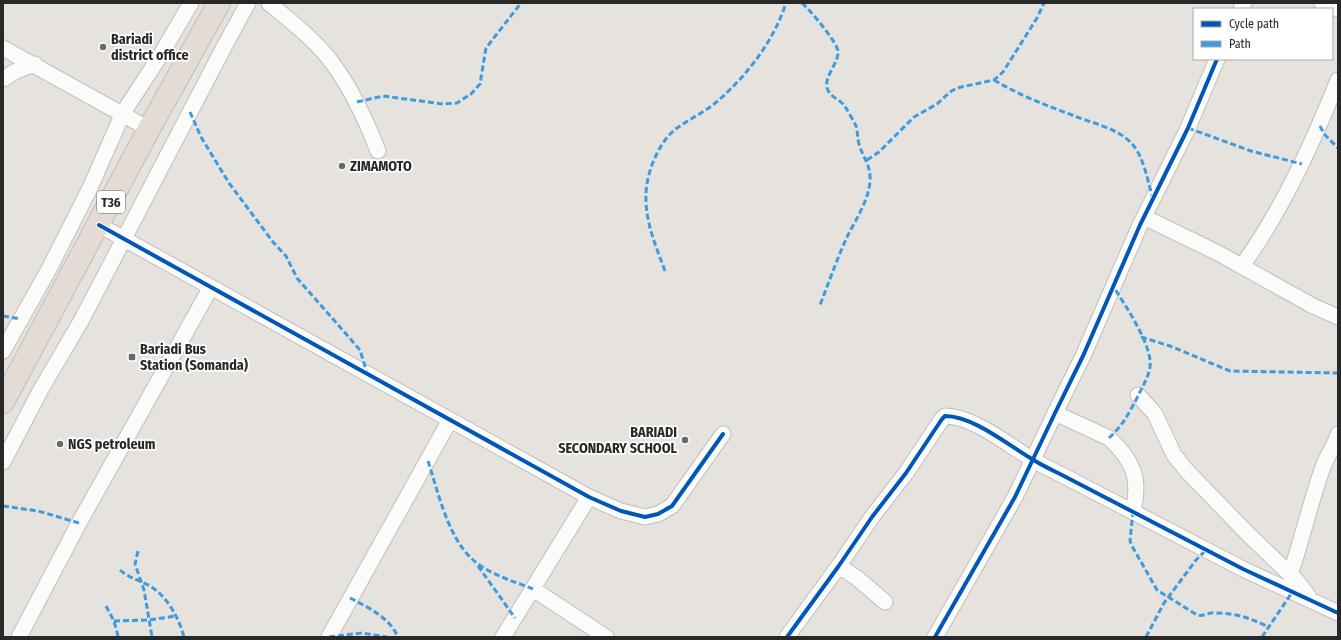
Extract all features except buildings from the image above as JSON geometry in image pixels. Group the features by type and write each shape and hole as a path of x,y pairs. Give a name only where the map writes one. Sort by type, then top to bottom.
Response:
{"highway":[{"name":"T36","path":"3,402 99,225 149,128 219,3"}],"street":[{"path":"3,352 49,269 84,201 123,113 160,56 191,3"},
{"path":"3,462 124,240 248,3"},
{"path":"269,3 307,36 332,63 352,92 367,121 378,151"},
{"path":"1322,3 1338,9"},
{"path":"3,48 35,64 149,128"},
{"path":"935,637 1014,497 1033,460 1083,356 1144,217 1188,128 1217,60"},
{"path":"3,78 16,71 35,64"},
{"path":"1242,266 1259,242 1301,165 1338,80"},
{"path":"1144,217 1242,266 1313,306 1338,317"},
{"path":"99,225 589,497 622,511 645,517 658,514 672,506 723,434"},
{"path":"19,637 79,523 211,287"},
{"path":"1138,395 1155,414 1174,455 1220,507 1297,581 1311,600"},
{"path":"1055,413 1109,438 1116,445 1133,469 1137,495 1133,511"},
{"path":"787,637 839,566 872,517 906,473 945,416 964,420 989,432 1033,460 1243,569 1338,613"},
{"path":"328,637 450,420"},
{"path":"1290,575 1302,540 1323,465 1333,456 1338,434"},
{"path":"503,637 589,497"},
{"path":"839,566 857,578 885,602"},
{"path":"533,589 606,637"}],"marked path":[{"path":"357,102 383,96 443,104 457,103 471,94 480,84 486,48 521,3"},
{"path":"665,271 649,224 646,205 648,177 659,149 670,134 715,103 741,78 759,55 775,30 786,3"},
{"path":"802,3 823,26 838,51 838,56 829,74 827,88 830,94 844,105 856,126 859,144 870,175 867,196 843,245 820,305"},
{"path":"867,160 879,152 914,117 937,104 950,92 957,88 994,80 1003,72 1037,18 1044,3"},
{"path":"994,80 1032,99 1113,130 1127,139 1137,150 1145,170 1153,199"},
{"path":"190,112 201,137 229,183 273,242 286,256 297,278 360,350 367,373"},
{"path":"1320,126 1324,134 1338,148"},
{"path":"1188,128 1251,151 1302,164"},
{"path":"1109,438 1128,415 1145,383 1150,367 1150,358 1143,337 1131,314 1113,286"},
{"path":"3,316 21,319"},
{"path":"1141,337 1170,346 1230,371 1338,373"},
{"path":"428,461 450,526 456,539 464,550 472,559 485,569 501,577 533,589"},
{"path":"3,506 38,511 79,523"},
{"path":"1133,511 1130,541 1157,590 1197,615 1213,613 1236,615 1268,627"},
{"path":"1146,637 1164,603 1196,560 1206,550"},
{"path":"138,551 135,564 144,590 152,637"},
{"path":"478,566 515,618"},
{"path":"120,570 123,573 150,586 162,596 176,615 184,637"},
{"path":"1262,637 1293,591"},
{"path":"350,598 378,614 389,624 398,637"},
{"path":"106,606 114,621 118,636"},
{"path":"114,621 149,620 176,616"},
{"path":"329,637 362,633 387,637"}],"cycle path":[{"path":"935,637 1015,497 1083,356 1140,225 1188,128 1217,60"},
{"path":"99,225 589,497 621,511 645,517 658,514 672,506 723,434"},
{"path":"787,637 872,517 906,473 945,416 956,417 979,426 1035,461 1243,569 1338,613"}],"place":[{"name":"Bariadi district office","path":"103,47"},
{"name":"ZIMAMOTO","path":"342,166"},
{"name":"Bariadi Bus Station (Somanda)","path":"132,357"},
{"name":"BARIADI SECONDARY SCHOOL","path":"685,440"},
{"name":"NGS petroleum","path":"60,444"}]}
